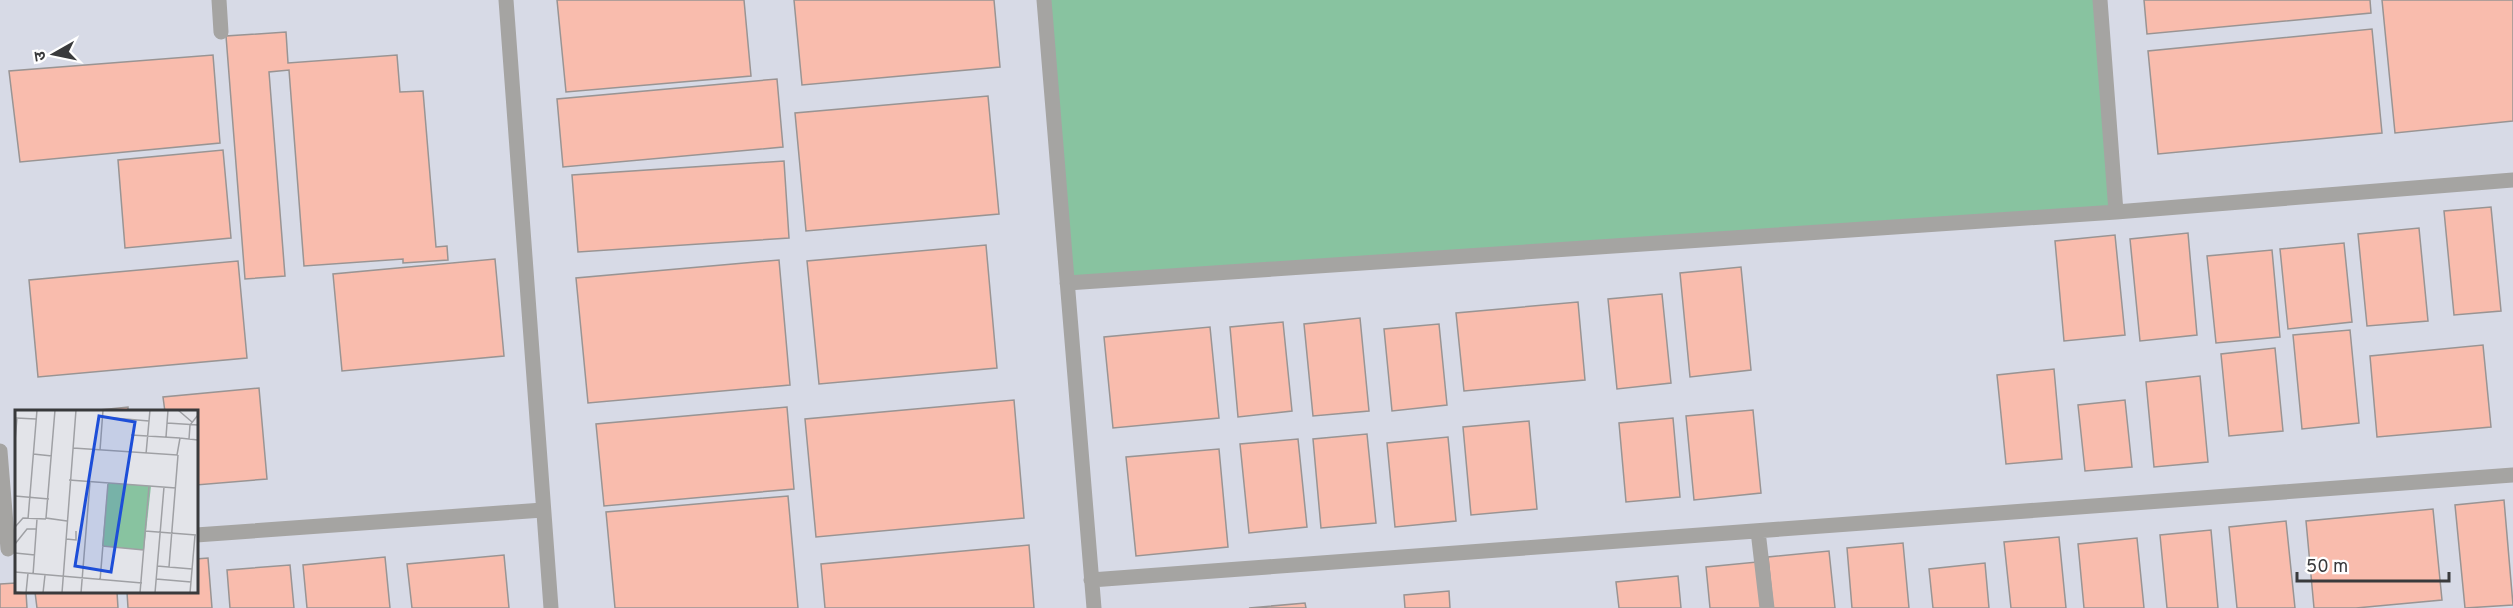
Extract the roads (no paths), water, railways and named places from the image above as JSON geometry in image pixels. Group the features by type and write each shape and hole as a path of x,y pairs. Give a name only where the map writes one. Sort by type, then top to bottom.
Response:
{"street":[{"path":"219,0 221,32"},
{"path":"506,0 551,608"},
{"path":"1044,0 1094,608"},
{"path":"2100,0 2116,212"},
{"path":"1067,283 2116,212 2513,180"},
{"path":"0,451 8,549"},
{"path":"1091,580 2513,475"},
{"path":"198,535 543,510"},
{"path":"1758,531 1767,608"}]}
